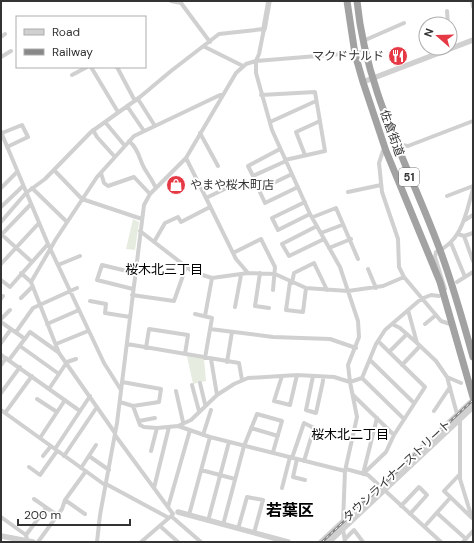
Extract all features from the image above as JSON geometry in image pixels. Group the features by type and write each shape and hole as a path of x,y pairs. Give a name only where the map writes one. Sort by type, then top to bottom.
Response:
{"highway":[{"name":"佐倉街道","path":"347,1 355,54 363,82 386,151 433,261 442,297 454,325"},
{"name":"佐倉街道","path":"357,1 363,41 373,79 397,148 440,250 464,327"},
{"path":"454,325 464,327 473,332"},
{"name":"51","path":"454,325 473,399"},
{"name":"51","path":"464,327 473,357"}],"street":[{"path":"171,1 181,2 210,42"},
{"path":"269,1 259,54 256,61 257,82 280,149 317,226 340,267 358,321 359,337 356,348 348,364 357,420 346,470 343,521 345,540"},
{"path":"472,1 473,7"},
{"path":"447,12 447,16"},
{"path":"363,41 404,23"},
{"path":"1,222 32,188 54,170 93,130 136,100 171,71 205,47 219,34 264,29"},
{"path":"458,44 473,40"},
{"path":"205,47 244,66"},
{"path":"1,57 11,51"},
{"path":"98,542 105,485 109,470 120,402 140,231 144,205 150,194 186,158 236,73 244,66 256,61 366,52"},
{"path":"363,82 427,56"},
{"path":"72,75 85,68"},
{"path":"92,68 118,112"},
{"path":"118,68 136,100 155,126"},
{"path":"261,95 315,92 325,151 285,160 253,176 248,166 280,149"},
{"path":"21,298 82,199 101,173 129,141 134,136 144,131 220,95 223,95"},
{"path":"270,122 316,101"},
{"path":"127,106 144,131"},
{"path":"305,155 296,132 320,121"},
{"path":"397,148 402,145 408,146 473,121"},
{"path":"105,122 125,146"},
{"path":"7,147 28,137 22,125 1,133 30,204 88,331 104,363 121,390"},
{"path":"93,130 97,137 115,157"},
{"path":"200,133 218,166"},
{"path":"129,141 136,147 146,171 151,177 156,188"},
{"path":"386,151 383,151 380,158 381,185 386,206 398,239 399,267 404,278 441,321 454,325"},
{"path":"186,158 236,259 248,273"},
{"path":"54,170 82,199 142,219"},
{"path":"1,188 17,172"},
{"path":"101,173 104,183 108,186 134,178 150,194"},
{"path":"292,174 259,190 265,203 298,187"},
{"path":"206,198 235,184"},
{"path":"348,192 381,185"},
{"path":"1,207 23,186"},
{"path":"447,196 473,186"},
{"path":"32,188 67,222"},
{"path":"178,426 183,422 191,420 205,404 242,380 297,374 350,382 362,378 378,341 385,330 421,299 430,295 442,297 444,284 435,257 436,252 451,243 458,234 464,221 473,189"},
{"path":"305,202 272,218 278,230 336,208 342,225 351,239 358,258"},
{"path":"30,204 1,234 32,262"},
{"path":"154,242 165,223 178,217 181,222 210,207"},
{"path":"464,221 473,215"},
{"path":"1,264 39,223"},
{"path":"321,233 342,225"},
{"path":"317,226 282,244 288,256 324,239"},
{"path":"140,231 186,267 196,273 212,278 248,273 275,274 306,288 348,291 376,288 404,278"},
{"path":"458,234 464,236 473,233"},
{"path":"464,236 473,261"},
{"path":"233,253 261,239 274,263 275,274 273,290"},
{"path":"329,248 351,239"},
{"path":"451,243 465,277"},
{"path":"1,280 10,286 48,244"},
{"path":"58,265 80,256"},
{"path":"306,288 303,312 286,310 294,272 314,263 327,290"},
{"path":"133,289 97,280 102,265 135,273"},
{"path":"132,295 174,300 186,267"},
{"path":"368,269 376,288"},
{"path":"458,282 473,272"},
{"path":"22,273 31,284 59,353"},
{"path":"260,273 256,306 269,308"},
{"path":"235,307 241,275"},
{"path":"204,316 212,278"},
{"path":"16,332 34,308 77,288"},
{"path":"90,302 106,304 105,313 130,317"},
{"path":"1,318 10,310"},
{"path":"47,324 79,310"},
{"path":"408,310 419,344"},
{"path":"195,314 212,318 205,358"},
{"path":"425,324 436,315"},
{"path":"1,322 25,339"},
{"path":"392,324 407,334 436,360 447,376 459,417 460,474 463,492 472,518"},
{"path":"1,343 11,329"},
{"path":"146,348 149,329 188,335 185,354"},
{"path":"210,330 273,336 330,339 356,348"},
{"path":"56,344 88,331"},
{"path":"1,365 20,346 30,332 59,353 67,362 115,434 173,515 201,542"},
{"path":"227,362 232,332"},
{"path":"389,352 407,334"},
{"path":"363,474 386,452 394,435 425,388 378,341"},
{"path":"127,344 239,363 242,380"},
{"path":"402,365 419,344"},
{"path":"20,346 59,374"},
{"path":"1,355 80,411"},
{"path":"49,389 67,362 76,359"},
{"path":"211,359 217,395"},
{"path":"370,360 414,403"},
{"path":"1,393 20,368"},
{"path":"282,376 274,401 290,405 297,374"},
{"path":"32,376 3,413 105,485 173,515 188,515 288,542"},
{"path":"313,376 306,410 316,413 323,377"},
{"path":"447,376 461,383"},
{"path":"362,378 404,419"},
{"path":"120,402 133,406 159,402 161,388 122,382"},
{"path":"200,384 205,404"},
{"path":"192,386 199,411"},
{"path":"434,411 450,387"},
{"path":"176,390 183,422"},
{"path":"353,395 394,435"},
{"path":"30,469 40,475 90,396"},
{"path":"37,399 57,412"},
{"name":"タウンライナーストリート","path":"459,417 473,399"},
{"path":"40,438 65,400"},
{"path":"133,406 139,421 144,427 157,428 178,426 210,437 244,446 368,475 425,526 437,541"},
{"path":"64,456 97,407"},
{"name":"タウンライナーストリート","path":"329,542 382,489 459,417 473,407"},
{"path":"204,435 211,410"},
{"path":"223,524 244,446 257,414 282,421 273,452"},
{"path":"139,421 156,418"},
{"path":"363,474 377,418"},
{"path":"282,488 304,423 314,428 304,460"},
{"path":"154,488 169,427"},
{"path":"151,451 157,428"},
{"path":"251,428 278,436"},
{"path":"168,507 190,430"},
{"path":"188,515 210,437"},
{"path":"208,520 229,442"},
{"path":"81,468 96,445"},
{"path":"43,456 51,446"},
{"path":"89,456 109,470"},
{"path":"293,458 293,477 305,480"},
{"path":"201,470 235,479"},
{"path":"38,542 86,471"},
{"path":"460,474 444,491 472,518"},
{"path":"401,506 419,487 426,493 427,495 410,514"},
{"name":"タウンライナーストリート","path":"321,542 343,521 382,489"},
{"path":"238,528 248,497 262,500 254,533"},
{"path":"425,526 450,498"},
{"path":"34,499 57,515"},
{"path":"65,500 85,514"},
{"path":"26,538 46,508"},
{"path":"437,513 464,541 473,531"},
{"path":"142,542 173,515"},
{"path":"1,517 33,542"},
{"path":"160,526 178,542"},
{"path":"345,540 354,530 363,542"},
{"path":"1,536 26,538"}],"shaded area":[{"path":"133,219 139,222 135,250 126,249"},
{"path":"187,356 204,359 206,381 193,384"}],"railway":[{"path":"322,542 473,400"}],"place":[{"name":"マクドナルド","path":"398,56"},
{"name":"やまや桜木町店","path":"176,185"}],"district":[{"name":"桜木北三丁目","path":"164,269"},
{"name":"桜木北二丁目","path":"350,434"},
{"name":"若葉区","path":"290,510"}]}
